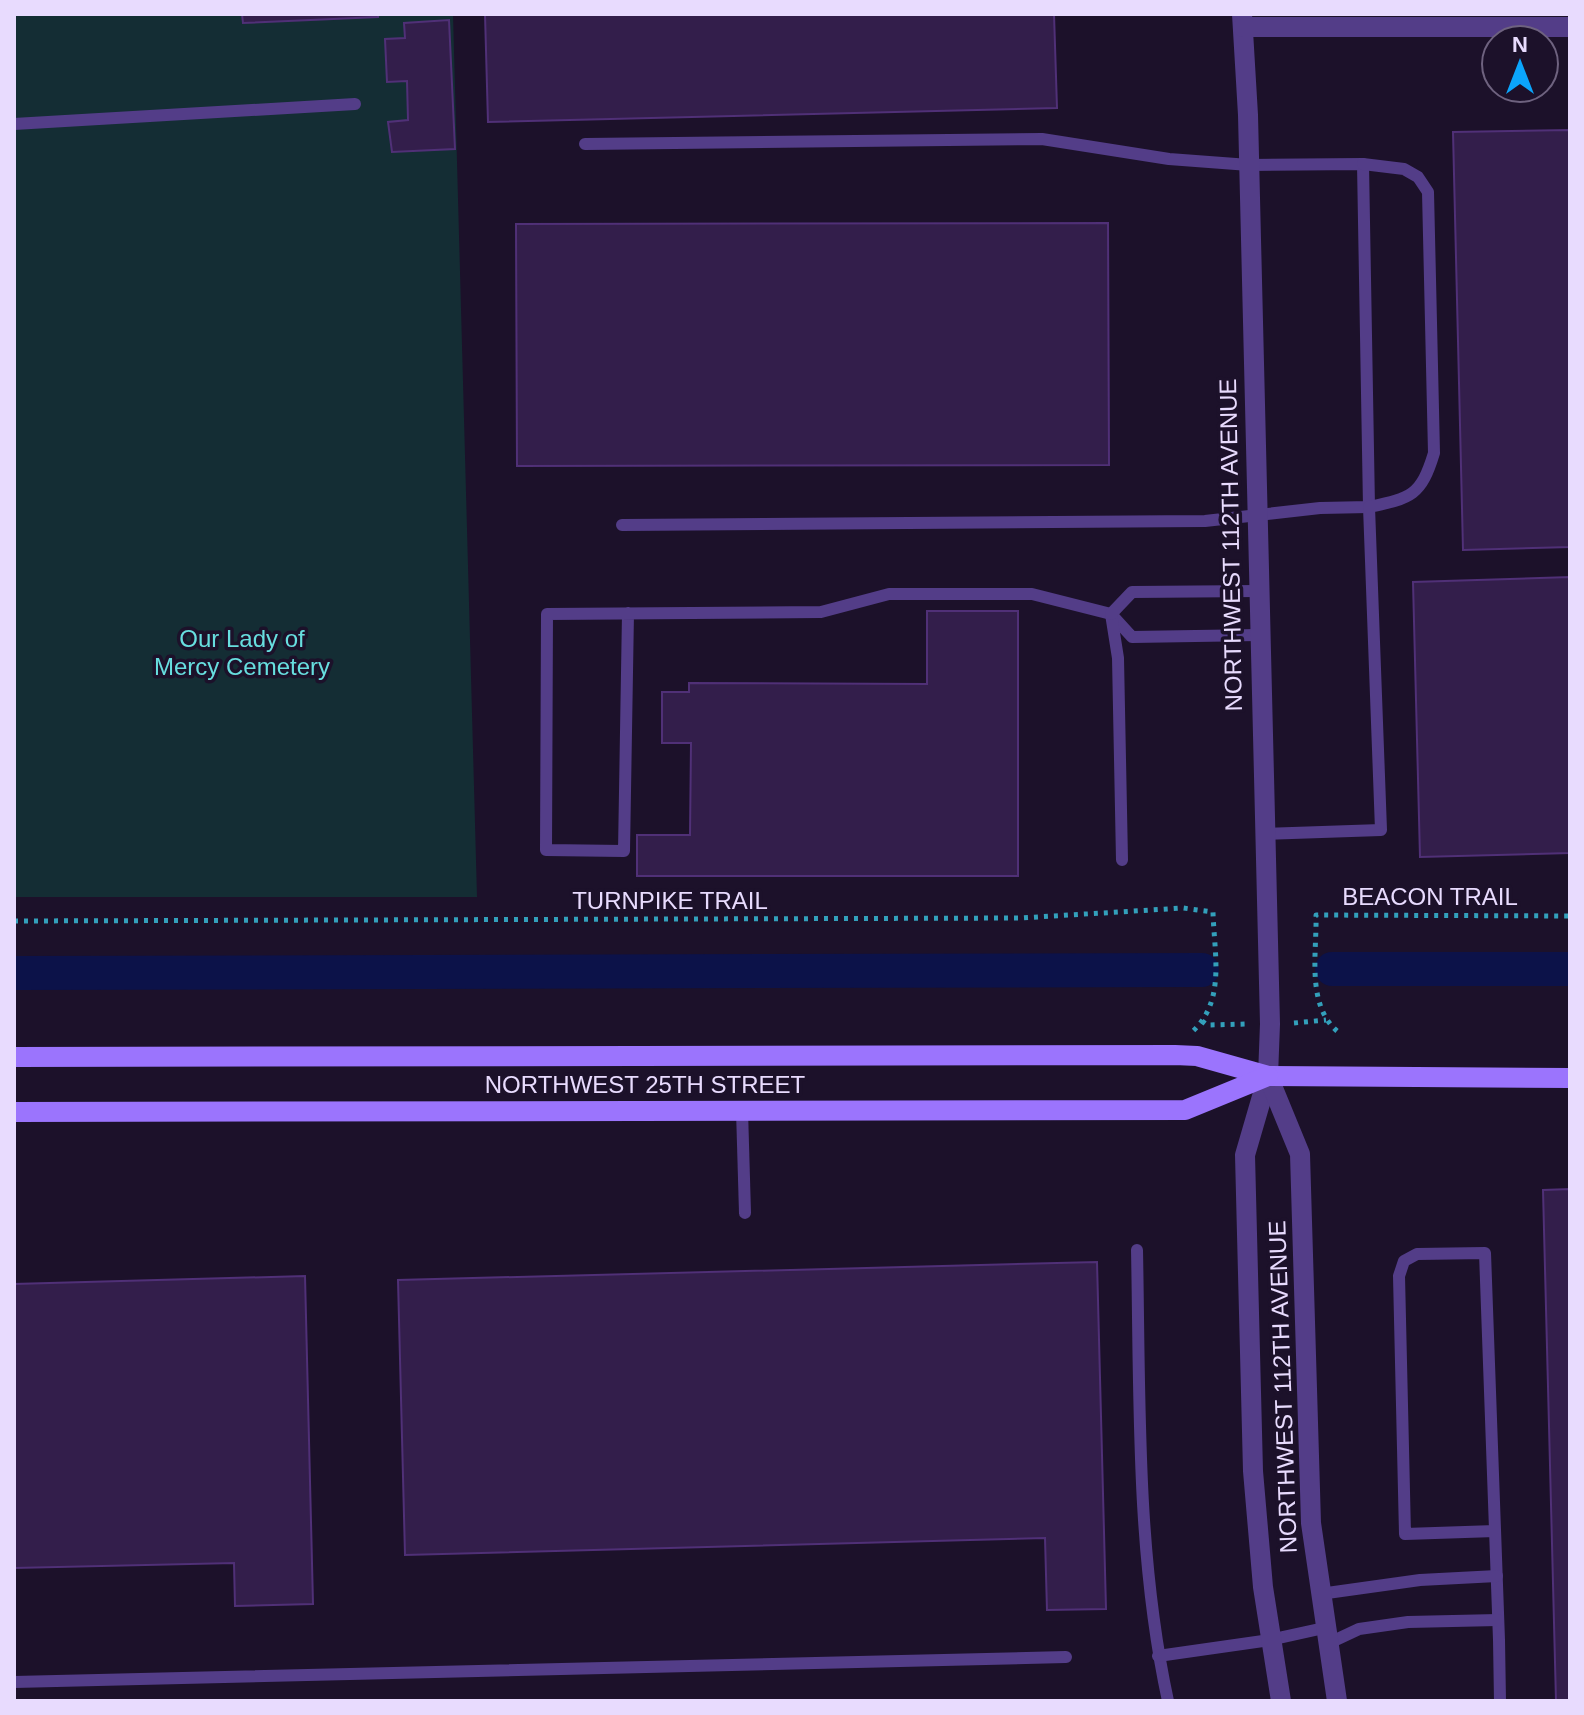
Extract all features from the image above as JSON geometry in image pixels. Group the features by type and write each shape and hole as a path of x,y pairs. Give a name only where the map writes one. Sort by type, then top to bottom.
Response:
{"main road":[{"name":"NORTHWEST 25TH STREET","path":"14,1057 1175,1055 1197,1056 1268,1076 1570,1078"},
{"name":"NORTHWEST 25TH STREET","path":"14,1112 1185,1110 1268,1076"}],"street":[{"path":"1242,21 1570,27"},
{"name":"NORTHWEST 112TH AVENUE","path":"1242,21 1249,165 1268,1076 1245,1155 1253,1471 1270,1640 1281,1701"},
{"name":"NORTHWEST 112TH AVENUE","path":"1268,1076 1300,1154 1308,1466 1320,1594 1337,1701"}],"lane":[{"path":"14,124 355,104"},
{"path":"585,144 1042,139 1169,159 1249,165 1363,164 1404,169 1418,177 1428,192 1434,453 1427,479 1415,494 1369,507 1320,508 1205,521 622,525"},
{"path":"1265,834 1381,830 1369,507 1363,164"},
{"path":"1111,614 1132,592 1258,591"},
{"path":"628,613 624,851 546,850 547,614 628,613 821,612 889,594 1032,594 1111,614 1132,637 1259,635"},
{"path":"1111,614 1118,658 1122,860"},
{"path":"742,1110 745,1213"},
{"path":"1137,1250 1144,1553 1158,1656 1168,1701"},
{"path":"1495,1531 1405,1534 1399,1276 1404,1261 1417,1254 1485,1253 1497,1576 1500,1701"},
{"path":"1320,1594 1420,1580 1497,1576"},
{"path":"1158,1656 1270,1640 1326,1636 1408,1622 1498,1620"},
{"path":"14,1682 1066,1657"}],"path":[{"name":"TURNPIKE TRAIL","path":"14,921 1021,918 1183,908 1213,912 1215,993 1205,1023 1186,1033"},
{"name":"BEACON TRAIL","path":"1337,1031 1323,1021 1317,994 1316,915 1570,916"}],"green space":[{"name":"Our Lady of Mercy Cemetery","path":"14,14 453,14 477,897 14,897"}],"building":[{"path":"242,14 378,14 378,17 243,23"},
{"path":"485,14 1054,14 1057,108 488,122"},
{"path":"449,20 455,149 392,152 388,122 408,120 407,81 387,82 385,39 405,38 404,23"},
{"path":"1570,130 1570,547 1463,550 1453,132"},
{"path":"1108,223 1109,465 517,466 516,224"},
{"path":"1570,577 1570,853 1420,857 1413,582"},
{"path":"927,611 1018,611 1018,876 637,876 637,835 690,835 691,743 662,743 662,692 689,692 689,683 927,684"},
{"path":"1570,1189 1570,1701 1556,1701 1543,1190"},
{"path":"1097,1262 1106,1609 1047,1610 1045,1538 405,1555 398,1280"},
{"path":"305,1276 313,1604 235,1606 234,1563 14,1568 14,1284"}],"waterway":[{"path":"1332,969 1570,969"},
{"path":"14,973 1202,970"}]}
